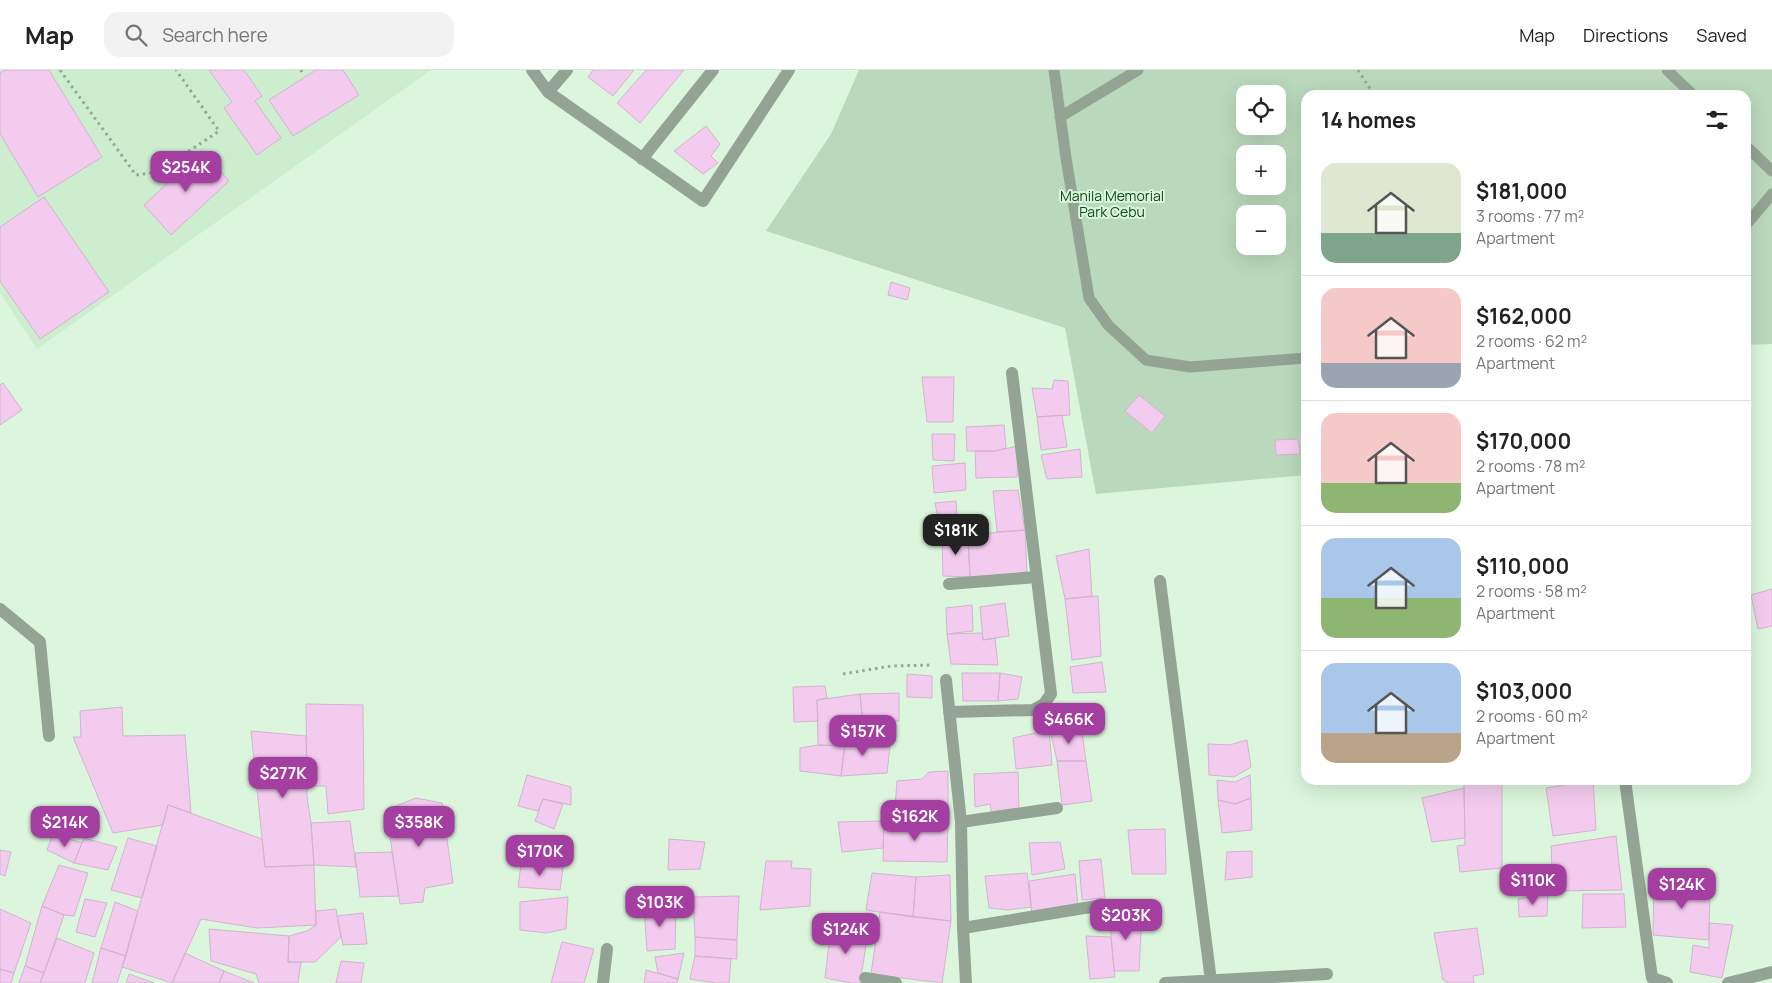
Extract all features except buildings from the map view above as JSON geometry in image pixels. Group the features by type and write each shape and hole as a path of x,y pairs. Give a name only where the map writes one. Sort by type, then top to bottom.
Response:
{"street":[{"path":"532,70 548,92 703,201 789,70"},
{"path":"548,92 567,70"},
{"path":"642,159 713,70"},
{"path":"949,712 1033,710 1044,704 1051,694 1012,373"},
{"path":"949,584 1036,577"},
{"path":"1160,581 1211,981"},
{"path":"0,609 40,642 49,736"},
{"path":"946,680 961,822 966,983"},
{"path":"1626,785 1652,978 1667,983"},
{"path":"961,822 1057,808"},
{"path":"963,928 1103,905"},
{"path":"603,983 607,950"},
{"path":"1728,983 1772,972"},
{"path":"1165,983 1327,974"},
{"path":"865,978 896,983"}],"lane":[{"path":"1054,70 1089,298 1108,324 1146,360 1190,367 1301,358"},
{"path":"1060,117 1138,70"},
{"path":"1668,70 1688,90"},
{"path":"1751,151 1772,171"},
{"path":"1751,220 1772,194"}],"path":[{"path":"60,70 136,175 158,172 219,131 176,70"},
{"path":"1358,70 1371,90"},
{"path":"843,674 891,666 935,665 946,680"}],"shaded area":[{"path":"0,70 431,70 37,349 0,293"}],"green space":[{"name":"Manila Memorial Park Cebu","path":"859,70 1772,70 1772,344 1751,345 1751,90 1301,90 1301,475 1096,494 1065,328 766,231 831,134"}]}
